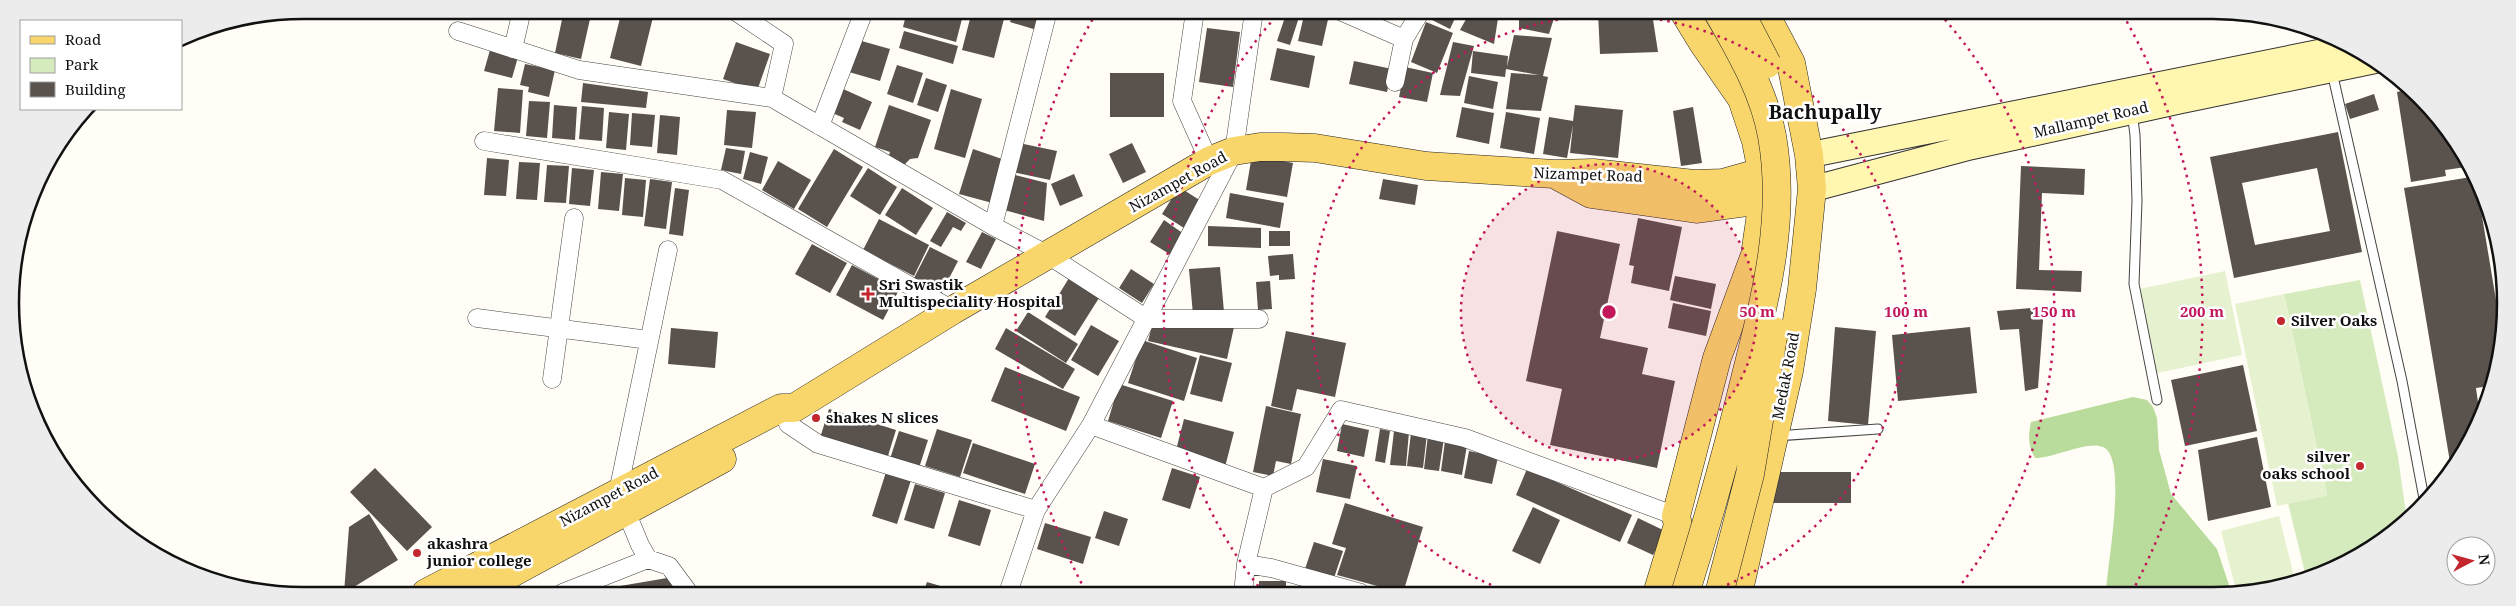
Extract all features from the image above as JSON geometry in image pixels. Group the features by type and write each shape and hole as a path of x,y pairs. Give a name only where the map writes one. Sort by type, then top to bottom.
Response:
{"main road":[{"path":"1659,587 1678,525 1676,516 1709,425 1717,358 1755,255 1763,200 1762,172 1756,141 1742,98 1688,19"},
{"path":"1687,587 1730,441 1760,319 1777,227 1778,183 1772,135 1760,93 1722,19"},
{"path":"1721,587 1750,474 1794,216 1795,179 1790,138 1773,78 1744,19"},
{"name":"Medak Road","path":"1740,587 1789,371 1802,289 1812,189 1810,155 1791,63 1768,19"},
{"name":"Mallampet Road","path":"1810,155 2340,48"},
{"name":"Mallampet Road","path":"1812,189 1970,147 2364,63"},
{"name":"Nizampet Road","path":"486,587 622,502 781,408 791,416 953,310 1210,161 1234,151 1260,147 1315,148 1426,166 1554,174 1592,172 1694,184 1723,183 1762,172"},
{"path":"1554,174 1592,194 1697,209 1763,200"},
{"name":"Nizampet Road","path":"441,587 622,502"}],"street":[{"path":"513,49 520,19"},
{"path":"746,19 784,44 772,98"},
{"path":"820,126 861,19"},
{"path":"993,226 1046,19"},
{"path":"1194,19 1182,101 1210,161"},
{"path":"1010,587 1036,510 1091,425 1234,151 1253,19"},
{"path":"1358,19 1404,39"},
{"path":"1394,82 1404,39 1417,19"},
{"path":"458,31 579,70 772,98 993,226 1048,255 1147,319 1259,319"},
{"path":"484,141 722,180 953,310"},
{"path":"552,379 574,218"},
{"path":"648,559 622,502 649,340 668,250"},
{"path":"477,318 649,340"},
{"path":"1091,425 1264,488 1306,467 1341,410 1465,438 1676,516"},
{"path":"791,416 818,444 1036,510"},
{"path":"1244,587 1246,564 1264,488"},
{"path":"579,587 648,559 669,566 684,587"},
{"path":"1246,564 1271,568 1337,587"}],"lane":[{"path":"2331,70 2402,381 2423,494"},
{"path":"2132,111 2136,135 2137,201 2134,284 2157,400"},
{"path":"1709,425 1774,436 1878,429"}],"green space":[{"path":"2225,271 2242,355 2148,375 2130,291"},
{"path":"2360,280 2398,457 2406,512 2386,529 2355,549 2322,566 2305,572 2288,503 2327,495 2284,294"},
{"path":"2284,294 2327,496 2277,506 2235,304"},
{"path":"2133,397 2147,400 2153,407 2157,418 2159,450 2171,494 2217,549 2230,587 2107,587 2115,492 2111,455 2103,447 2097,445 2080,447 2035,458 2029,441 2031,422"},
{"path":"2279,516 2294,576 2268,582 2235,587 2221,531"}],"building":[{"path":"562,19 590,19 581,59 555,53"},
{"path":"620,19 653,19 641,66 610,58"},
{"path":"905,19 962,19 956,42 903,27"},
{"path":"970,19 1004,19 994,58 962,50"},
{"path":"1011,19 1044,19 1040,31 1010,22"},
{"path":"1284,19 1298,19 1290,45 1277,41"},
{"path":"1303,19 1328,19 1322,46 1298,41"},
{"path":"1430,19 1455,19 1450,29"},
{"path":"1466,19 1498,19 1494,44 1460,30"},
{"path":"1519,19 1554,19 1549,34 1519,28"},
{"path":"1598,19 1653,19 1658,52 1600,54"},
{"path":"1426,22 1453,33 1437,73 1411,62"},
{"path":"1207,28 1240,32 1233,87 1199,82"},
{"path":"904,31 958,46 953,64 899,48"},
{"path":"1514,35 1552,38 1543,76 1548,77 1541,111 1506,109 1511,73 1539,75 1506,69 1505,77 1471,73 1473,51 1508,56 1507,67"},
{"path":"858,40 890,49 880,81 849,72"},
{"path":"736,42 770,54 757,91 723,79"},
{"path":"1453,42 1474,46 1460,96 1440,95"},
{"path":"1277,48 1315,56 1309,88 1270,80"},
{"path":"490,50 518,57 512,78 484,71"},
{"path":"1354,61 1392,69 1387,92 1349,84"},
{"path":"525,64 555,70 549,97 528,92 529,87 520,85"},
{"path":"897,65 923,73 913,103 887,94"},
{"path":"1405,67 1433,73 1427,102 1399,97"},
{"path":"1110,73 1164,73 1164,117 1110,117"},
{"path":"1469,76 1498,82 1493,109 1464,103"},
{"path":"926,78 947,85 938,112 917,105"},
{"path":"583,83 648,92 646,108 581,102"},
{"path":"498,88 523,90 520,133 494,131"},
{"path":"841,88 872,102 860,130 842,122 844,118 830,112"},
{"path":"951,89 982,99 965,158 934,149"},
{"path":"2402,91 2427,116 2439,130 2463,167 2445,170 2446,176 2411,182 2397,92"},
{"path":"2374,94 2379,110 2350,119 2345,104"},
{"path":"529,101 550,102 547,138 526,136"},
{"path":"554,105 577,107 575,140 552,138"},
{"path":"889,105 931,120 918,158 910,159 903,166 887,161 890,152 875,147"},
{"path":"1575,105 1623,110 1618,158 1570,153 1573,125 1567,158 1543,154 1549,117 1573,121"},
{"path":"582,106 604,108 602,141 579,139"},
{"path":"1462,107 1494,113 1489,144 1456,137"},
{"path":"1693,107 1702,163 1681,166 1673,111"},
{"path":"727,110 756,112 752,148 724,145"},
{"path":"609,112 629,114 626,150 606,148"},
{"path":"1506,112 1540,118 1534,154 1500,148"},
{"path":"632,113 655,115 652,147 630,145"},
{"path":"660,115 680,117 677,155 657,153"},
{"path":"2338,132 2362,252 2234,278 2210,157","holes":["2317,168 2330,231 2255,245 2242,183"]},
{"path":"1019,143 1057,151 1050,180 1013,172"},
{"path":"1132,143 1146,172 1123,183 1109,154"},
{"path":"726,148 745,151 741,174 721,170"},
{"path":"834,149 863,167 827,227 798,209"},
{"path":"973,149 1002,159 996,204 959,194"},
{"path":"750,152 768,157 761,184 743,179"},
{"path":"1252,155 1293,163 1287,197 1246,190"},
{"path":"487,158 509,160 506,196 484,195"},
{"path":"778,161 811,180 794,209 762,190"},
{"path":"519,162 540,163 537,200 516,199"},
{"path":"547,165 569,166 566,203 544,202"},
{"path":"2021,166 2085,169 2084,195 2042,193 2039,270 2082,271 2081,292 2016,289"},
{"path":"572,168 594,170 590,206 569,204"},
{"path":"868,168 897,187 880,215 850,196"},
{"path":"601,172 623,174 619,211 598,209"},
{"path":"1011,174 1047,183 1044,221 1004,210"},
{"path":"1074,174 1083,196 1060,206 1051,184"},
{"path":"2468,177 2481,208 2497,306 2495,340 2485,387 2476,388 2478,405 2476,412 2450,460 2404,188"},
{"path":"625,178 646,180 643,217 622,215"},
{"path":"650,179 672,182 666,229 644,226"},
{"path":"1383,179 1418,185 1415,205 1379,199"},
{"path":"1179,187 1201,201 1184,228 1162,214"},
{"path":"675,188 689,190 683,236 669,234"},
{"path":"902,188 933,208 916,235 885,215"},
{"path":"1230,193 1284,203 1280,228 1226,218"},
{"path":"947,212 966,223 961,231 953,227 941,247 930,241"},
{"path":"1638,218 1682,227 1669,291 1631,283 1634,266 1629,265"},
{"path":"879,219 929,245 914,276 863,250"},
{"path":"1164,220 1184,234 1171,255 1150,242"},
{"path":"1208,226 1261,228 1261,248 1208,246"},
{"path":"1269,231 1290,231 1290,246 1269,246"},
{"path":"1557,231 1620,244 1600,338 1648,348 1642,374 1675,381 1657,468 1550,445 1562,389 1526,381"},
{"path":"982,232 996,239 981,269 966,262"},
{"path":"812,244 847,263 830,293 795,274"},
{"path":"930,247 958,261 941,294 913,280"},
{"path":"1293,254 1295,279 1279,280 1279,275 1270,276 1268,256"},
{"path":"852,265 899,290 883,320 836,295"},
{"path":"1220,267 1224,312 1193,315 1189,269"},
{"path":"1131,269 1154,284 1142,303 1119,288"},
{"path":"1675,276 1716,284 1711,309 1670,300"},
{"path":"1069,278 1099,298 1075,336 1045,317"},
{"path":"1270,281 1272,309 1258,310 1256,282"},
{"path":"1673,303 1711,311 1706,336 1668,328"},
{"path":"2044,307 2038,388 2025,391 2019,329 2000,330 1997,311"},
{"path":"1028,312 1078,344 1066,363 1016,331"},
{"path":"1091,325 1119,341 1098,376 1071,360"},
{"path":"1152,326 1234,327 1227,359 1148,341"},
{"path":"1835,327 1876,331 1868,425 1828,421"},
{"path":"1970,327 1977,393 1898,401 1892,335"},
{"path":"671,328 718,332 715,368 668,364"},
{"path":"1006,328 1075,369 1063,389 995,349"},
{"path":"1286,331 1346,343 1335,397 1297,389 1292,411 1271,406"},
{"path":"1142,340 1197,358 1184,401 1128,383"},
{"path":"1200,355 1232,363 1222,402 1190,394"},
{"path":"2243,365 2257,431 2185,446 2171,380"},
{"path":"1005,367 1080,397 1066,431 991,401"},
{"path":"1119,384 1173,401 1161,438 1108,421"},
{"path":"1266,406 1301,414 1291,464 1276,461 1273,476 1253,472"},
{"path":"829,409 896,430 887,459 820,438"},
{"path":"1184,419 1234,432 1225,467 1175,454"},
{"path":"1342,424 1369,430 1364,457 1337,451"},
{"path":"937,429 972,440 960,477 925,466"},
{"path":"1380,429 1390,431 1385,463 1375,461"},
{"path":"899,431 928,440 919,468 890,459"},
{"path":"1394,431 1409,432 1406,466 1390,465"},
{"path":"1411,433 1427,434 1423,468 1407,466"},
{"path":"1428,435 1444,438 1439,471 1424,469"},
{"path":"2257,437 2271,507 2208,521 2198,450"},
{"path":"1445,441 1467,445 1462,475 1441,471"},
{"path":"973,443 1035,464 1025,494 963,473"},
{"path":"1469,451 1498,457 1492,484 1464,478"},
{"path":"1323,459 1357,466 1350,499 1316,492"},
{"path":"375,468 432,527 407,551 350,492"},
{"path":"1172,468 1200,477 1190,509 1162,500"},
{"path":"1527,469 1632,515 1620,542 1516,495"},
{"path":"886,472 911,480 897,524 872,516"},
{"path":"1774,472 1851,472 1851,503 1774,503"},
{"path":"915,484 945,493 934,529 904,520"},
{"path":"959,500 991,510 980,546 948,536"},
{"path":"1345,503 1423,527 1405,587 1381,587 1337,575 1346,548 1332,544"},
{"path":"1533,507 1560,520 1540,564 1512,551"},
{"path":"1104,511 1128,519 1119,546 1095,538"},
{"path":"369,514 398,560 354,587 344,587 349,527"},
{"path":"1638,518 1665,531 1653,555 1627,543"},
{"path":"1045,523 1091,537 1083,564 1037,549"},
{"path":"1314,542 1343,551 1334,578 1305,569"},
{"path":"673,577 675,587 620,587"},
{"path":"1259,581 1286,581 1286,587 1259,587"},
{"path":"927,582 944,587 925,587"}],"place":[{"name":"Sri Swastik Multispeciality Hospital","path":"868,294"},
{"name":"Silver Oaks","path":"2281,321"},
{"name":"shakes N slices","path":"816,418"},
{"name":"silver oaks school","path":"2360,466"},
{"name":"akashra junior college","path":"417,553"}],"district":[{"name":"Bachupally","path":"1825,112"}]}
